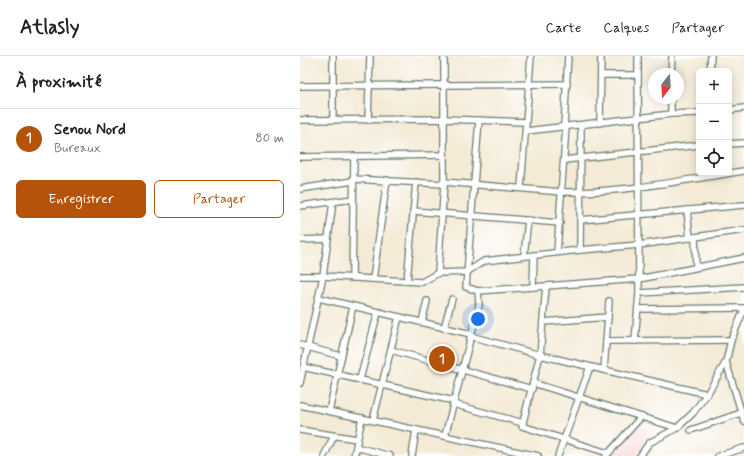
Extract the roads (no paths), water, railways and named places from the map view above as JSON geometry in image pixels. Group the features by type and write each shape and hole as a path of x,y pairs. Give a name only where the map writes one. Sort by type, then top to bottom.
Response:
{"street":[{"path":"333,56 333,120"},
{"path":"368,120 370,56"},
{"path":"438,273 444,183 444,56"},
{"path":"521,188 531,56"},
{"path":"557,252 564,160 568,56"},
{"path":"600,123 601,56"},
{"path":"635,340 639,293 638,56"},
{"path":"671,68 672,56"},
{"path":"710,56 710,68"},
{"path":"601,75 638,75"},
{"path":"300,86 566,84"},
{"path":"671,104 671,114"},
{"path":"732,110 744,108"},
{"path":"526,131 671,114 696,113"},
{"path":"300,120 444,119 526,122"},
{"path":"479,120 466,287 478,291 639,279 744,258"},
{"path":"580,250 581,125"},
{"path":"732,144 744,143"},
{"path":"564,160 696,145"},
{"path":"300,157 444,155"},
{"path":"352,278 354,156"},
{"path":"300,189 353,180 387,180 474,184 562,192 580,192 639,186 744,171"},
{"path":"373,279 387,180"},
{"path":"407,281 416,182"},
{"path":"300,206 353,199"},
{"path":"300,383 301,373 304,367 319,298 333,202"},
{"path":"580,220 744,204"},
{"path":"687,210 693,237 696,267"},
{"path":"413,211 560,223"},
{"path":"524,256 528,220"},
{"path":"300,276 422,282 438,273 467,272 484,261 557,252 639,245 744,230"},
{"path":"300,240 328,239"},
{"path":"532,287 534,255"},
{"path":"546,286 540,355 522,426 564,439 607,455 641,417"},
{"path":"639,293 744,287"},
{"path":"445,436 478,305 478,291"},
{"path":"319,298 422,322 540,355 706,394"},
{"path":"444,328 452,299"},
{"path":"422,322 427,301"},
{"path":"604,370 609,301"},
{"path":"329,411 353,306"},
{"path":"638,309 744,309 732,340 726,362 693,413 677,428 649,443 640,456"},
{"path":"360,379 378,312"},
{"path":"373,420 399,317"},
{"path":"543,322 608,317"},
{"path":"606,341 732,340"},
{"path":"300,345 341,356"},
{"path":"391,350 462,370 579,397 677,428"},
{"path":"726,362 743,412 744,421"},
{"path":"304,367 454,402 523,423"},
{"path":"558,456 590,367"},
{"path":"300,404 538,456"},
{"path":"691,430 743,412"},
{"path":"354,456 362,418"},
{"path":"300,430 358,439"},
{"path":"412,456 416,430"},
{"path":"324,456 334,436"},
{"path":"356,447 390,456"},
{"path":"718,456 744,448"}],"place":[{"name":"Senou Nord","path":"442,359"}]}
